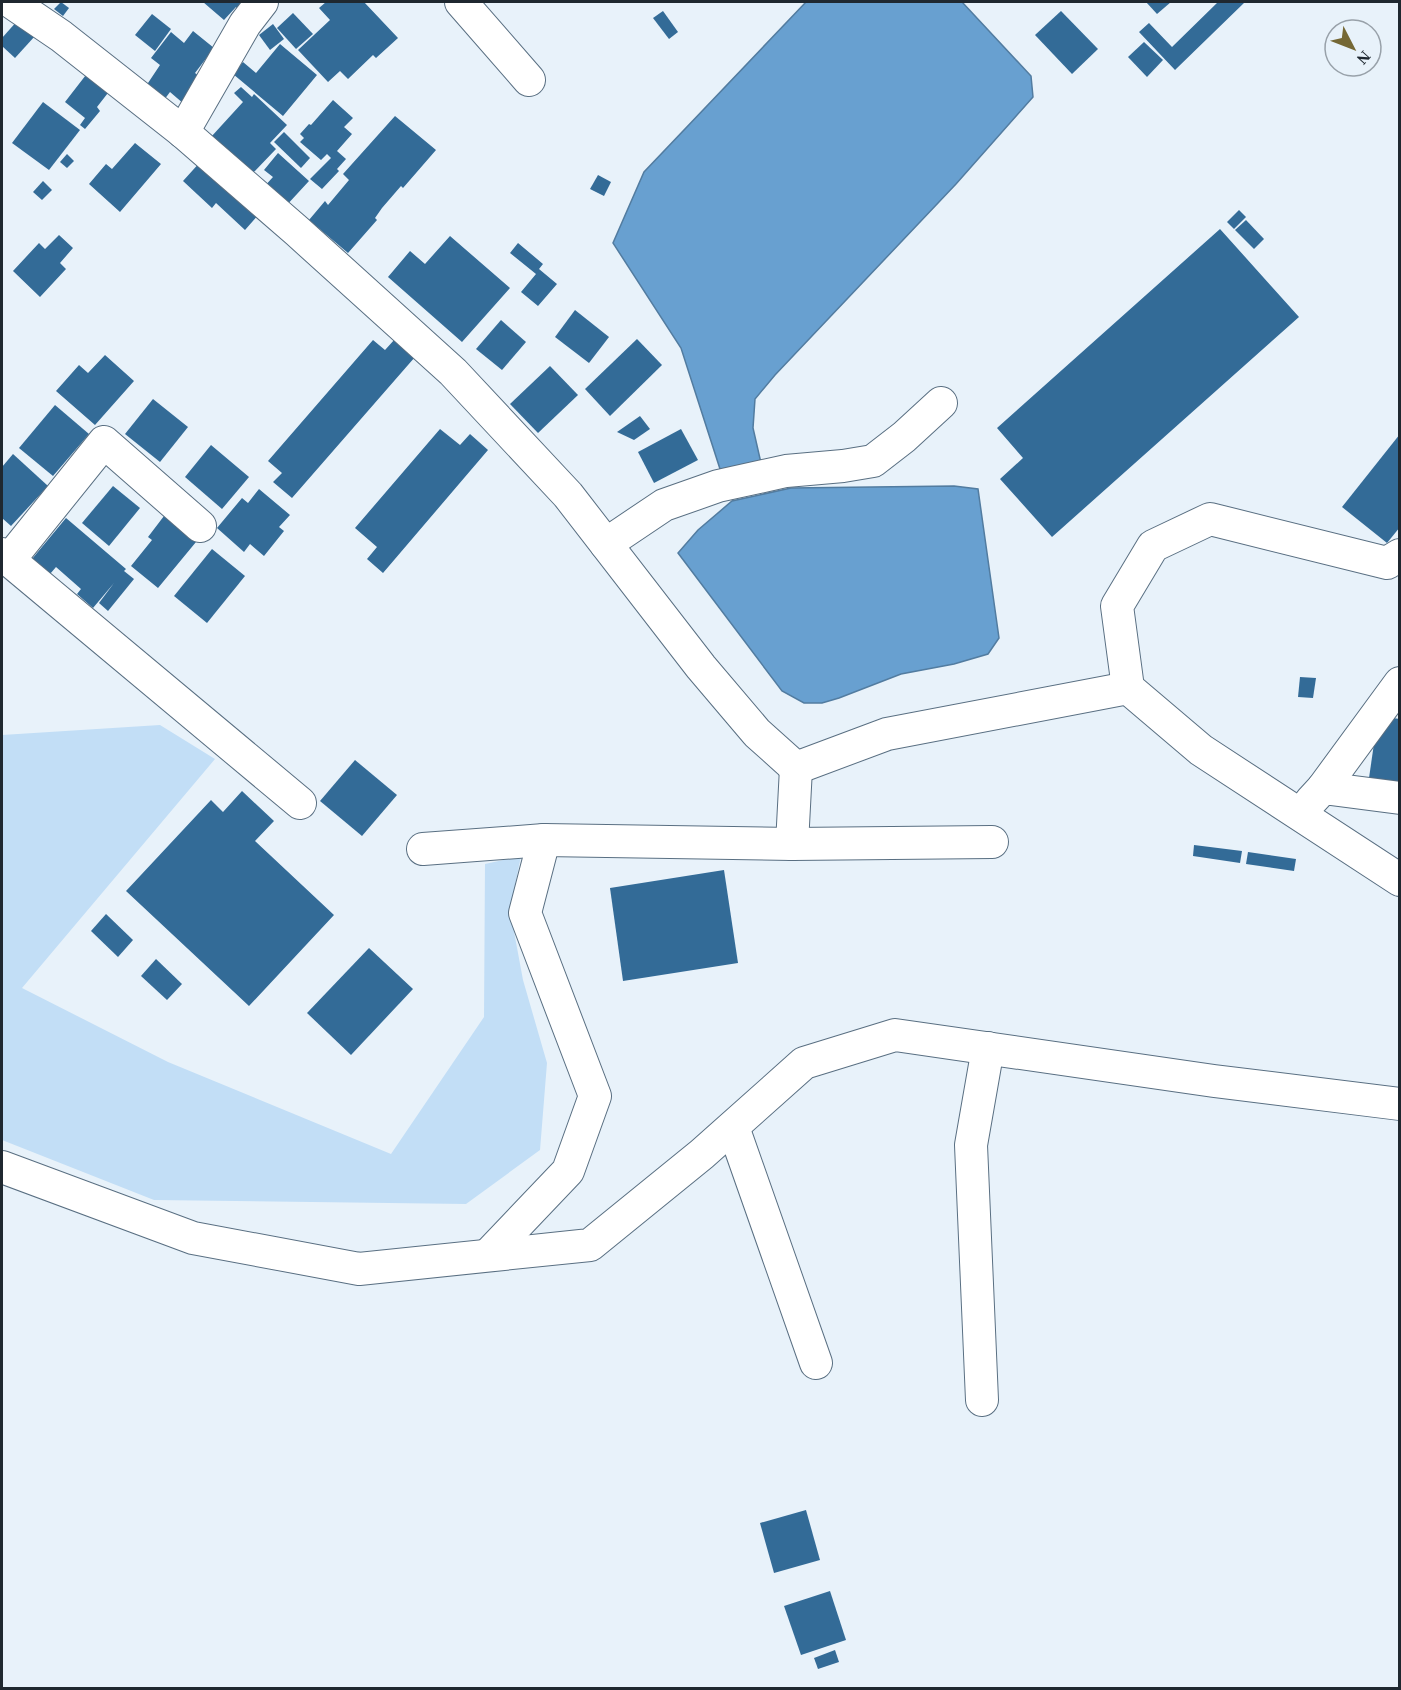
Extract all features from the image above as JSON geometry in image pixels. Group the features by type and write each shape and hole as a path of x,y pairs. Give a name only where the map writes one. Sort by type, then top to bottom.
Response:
{"street":[{"path":"11,2 61,36 183,132 453,372 568,495 715,684 757,733 796,768"},
{"path":"183,132 245,24 262,2"},
{"path":"461,2 529,80"},
{"path":"606,544 664,506 718,486 786,471 873,461 904,437 941,403"},
{"path":"200,526 104,442 5,557 300,803"},
{"path":"1400,555 1387,563 1210,519 1153,546 1117,606 1128,688 1201,750 1400,880"},
{"path":"1299,813 1323,788 1400,683"},
{"path":"796,768 887,734 1128,688"},
{"path":"792,844 796,768"},
{"path":"1323,788 1400,798"},
{"path":"488,1255 568,1171 595,1096 525,913 544,840"},
{"path":"423,849 544,840 792,844 992,842"},
{"path":"2,1167 193,1238 359,1269 590,1245 702,1154 804,1063 895,1035 1214,1081 1400,1104"},
{"path":"982,1401 971,1145 988,1048"},
{"path":"733,1127 816,1363"}],"shaded area":[{"path":"160,725 215,759 22,988 168,1062 391,1154 484,1017 485,864 521,856 510,910 523,980 547,1063 540,1150 466,1204 154,1200 2,1140 2,735"}],"water":[{"path":"806,2 962,2 1031,76 1033,97 956,184 755,399 753,428 761,463 721,472 681,348 613,243 644,172"},
{"path":"954,486 978,489 999,638 988,654 954,664 901,674 822,703 804,703 782,691 678,553 698,530 732,501 791,488"}],"building":[{"path":"61,2 69,8 63,16 54,9"},
{"path":"203,2 244,2 224,20"},
{"path":"326,2 364,2 398,38 376,58 373,55 348,79 340,71 328,82 298,50 330,20 319,8"},
{"path":"1146,2 1171,2 1157,14"},
{"path":"1218,2 1245,2 1175,70 1139,32 1149,23 1172,47"},
{"path":"663,11 678,32 669,39 653,18"},
{"path":"1061,11 1098,49 1072,74 1035,35"},
{"path":"293,13 313,34 296,49 277,28"},
{"path":"152,14 171,29 155,51 135,35"},
{"path":"18,20 35,36 15,58 2,46 2,38"},
{"path":"273,24 284,39 270,50 259,35"},
{"path":"193,31 214,48 195,73 203,79 184,104 170,92 164,100 146,86 160,65 151,58 171,32 184,43"},
{"path":"1144,42 1163,60 1147,77 1128,57"},
{"path":"280,44 317,75 283,116 233,74 243,62 256,73"},
{"path":"89,71 111,89 97,107 100,111 85,129 80,125 85,118 65,102"},
{"path":"241,87 252,97 254,94 287,125 270,143 276,149 251,175 211,137 243,102 234,93"},
{"path":"333,100 353,118 344,127 352,134 337,151 346,159 337,169 339,171 322,189 310,179 331,158 327,154 321,160 300,142 304,138 300,134"},
{"path":"43,102 80,130 49,170 12,143"},
{"path":"395,116 436,150 382,208 375,218 377,220 348,253 309,220 325,201 328,205 349,180 343,174"},
{"path":"284,132 310,158 301,168 274,142"},
{"path":"135,143 161,164 120,212 89,184 106,164 112,169"},
{"path":"278,153 309,181 285,207 263,188 273,177 264,170"},
{"path":"67,154 74,161 67,168 60,162"},
{"path":"202,160 260,213 245,230 216,203 212,208 183,181"},
{"path":"598,175 611,182 604,196 590,189"},
{"path":"43,181 52,190 42,200 33,192"},
{"path":"1239,210 1246,217 1234,229 1227,222"},
{"path":"1246,220 1264,239 1254,249 1235,230"},
{"path":"1220,229 1299,317 1052,537 1000,479 1023,458 997,428"},
{"path":"59,235 73,248 60,263 66,269 40,297 13,271 39,243 45,249"},
{"path":"450,236 510,288 462,342 388,277 410,251 425,264"},
{"path":"518,243 543,264 539,269 557,284 538,306 521,292 536,274 510,253"},
{"path":"575,310 609,337 589,363 555,337"},
{"path":"501,320 526,342 502,370 476,349"},
{"path":"395,339 415,357 292,498 273,482 282,473 268,461 373,340 385,350"},
{"path":"637,339 662,365 610,416 585,389"},
{"path":"105,355 134,381 95,425 56,391 79,365 88,373"},
{"path":"550,366 578,395 538,433 510,404"},
{"path":"153,399 188,427 160,462 125,434"},
{"path":"55,405 89,434 53,476 19,448"},
{"path":"640,416 650,429 634,440 617,432"},
{"path":"440,429 460,445 470,434 488,450 383,573 367,559 377,547 355,528"},
{"path":"681,429 698,460 654,483 638,452"},
{"path":"1400,434 1400,527 1387,543 1342,507"},
{"path":"211,445 249,477 222,509 185,477"},
{"path":"13,454 48,486 11,526 2,518 2,467"},
{"path":"113,486 140,508 109,546 82,523"},
{"path":"259,489 290,515 279,527 284,531 264,556 250,544 244,552 217,528 242,498 248,503"},
{"path":"164,516 196,542 158,588 131,566 152,540 148,537"},
{"path":"66,518 126,569 124,571 134,579 108,611 99,603 114,583 93,608 77,594 81,589 56,567 50,574 32,559"},
{"path":"212,549 245,576 207,623 174,596"},
{"path":"1300,677 1316,678 1313,698 1298,697"},
{"path":"1378,716 1400,719 1400,789 1368,785"},
{"path":"355,760 397,795 362,836 320,801"},
{"path":"242,791 274,821 255,841 334,915 249,1006 126,891 211,800 223,812"},
{"path":"1194,845 1242,851 1240,863 1193,856"},
{"path":"1248,852 1296,859 1294,871 1246,864"},
{"path":"724,870 738,963 623,981 610,888"},
{"path":"106,914 133,940 118,957 91,931"},
{"path":"369,948 413,989 351,1055 307,1013"},
{"path":"156,959 182,984 167,1000 141,976"},
{"path":"806,1510 820,1560 774,1573 760,1523"},
{"path":"830,1591 846,1640 801,1655 784,1606"},
{"path":"835,1650 839,1662 818,1669 814,1658"}]}
